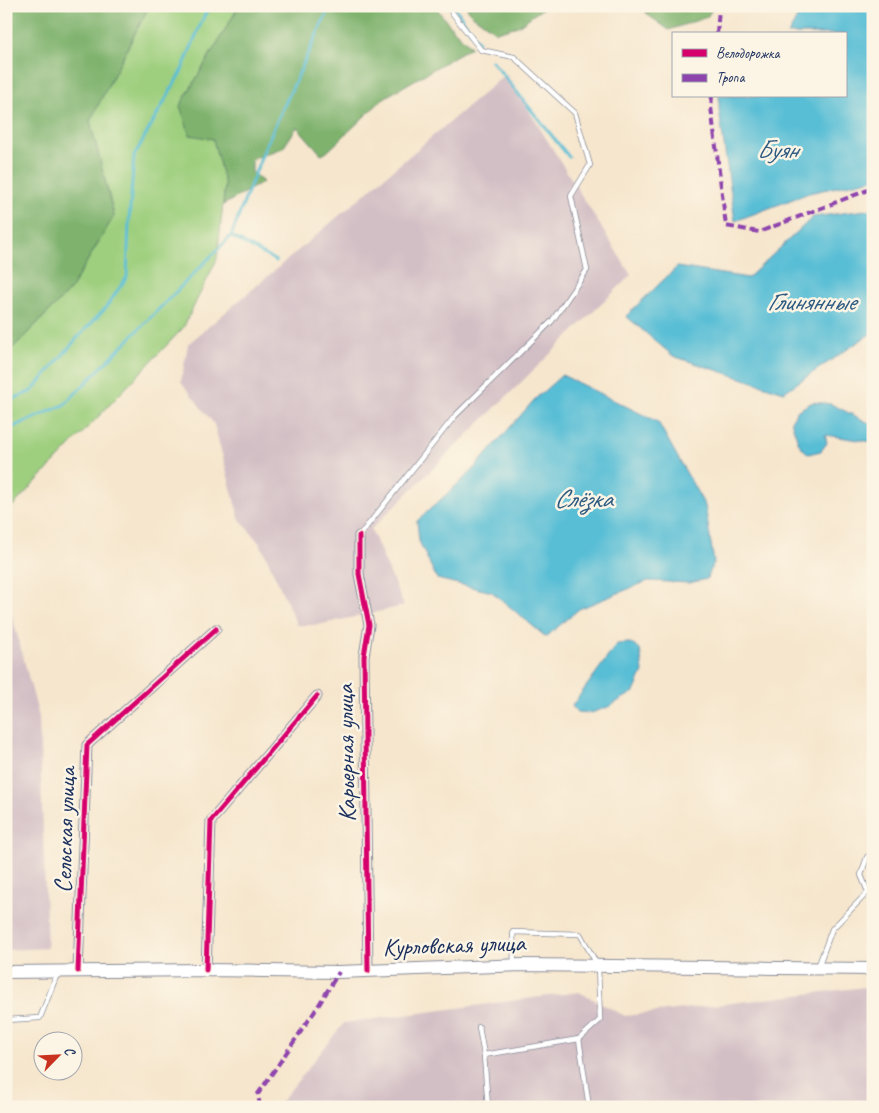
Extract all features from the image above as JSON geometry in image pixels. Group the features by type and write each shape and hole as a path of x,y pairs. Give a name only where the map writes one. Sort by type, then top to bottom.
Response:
{"main road":[{"name":"Курловская улица","path":"6,972 368,971 514,966 873,969"}],"street":[{"name":"Карьерная улица","path":"359,536 359,574 369,625 364,656 368,971"},
{"name":"Сельская улица","path":"78,971 87,745 216,629"},
{"path":"206,970 211,821 316,696"}],"lane":[{"path":"359,536 455,416 552,321 587,270 571,196 590,165 575,113 514,57 480,50 447,6"},
{"path":"817,970 832,928 868,892 860,875 867,857 873,853"},
{"path":"484,1056 579,1039 600,1020 598,966 580,934 513,932 514,966"},
{"path":"6,1020 40,1018 58,971"},
{"path":"480,1027 488,1107"},
{"path":"579,1039 589,1107"}],"shaded area":[{"path":"506,74 631,275 371,529 404,606 318,625 297,625 261,545 239,518 214,424 181,382 188,344"},
{"path":"6,593 39,717 47,948 6,950"},
{"path":"873,986 873,1107 277,1107 344,1023 579,992 625,1016"}],"green space":[{"path":"6,6 149,6 90,121 114,216 70,290 6,355"},
{"path":"149,6 239,6 180,106 213,139 225,185 217,259 183,328 6,513 6,355 70,290 114,216 90,121"},
{"path":"239,6 435,6 452,28 471,47 384,98 322,155 297,127 283,148 252,159 252,172 263,182 223,205 225,185 213,139 190,135 180,106"},
{"path":"466,6 546,6 518,26 496,32 471,14"},
{"path":"642,6 714,6 707,17 669,30 648,15"}],"water":[{"name":"Буян","path":"802,6 873,6 873,179 809,193 735,221 719,110 719,98 846,98 846,32 789,32"},
{"name":"Глинянные","path":"873,209 873,332 784,392 673,356 626,316 677,267 748,278 813,217"},
{"name":"Слёзка","path":"562,375 658,422 705,506 714,562 707,579 689,583 648,581 579,609 546,637 492,592 437,579 419,541 417,521 469,474 535,399"},
{"path":"813,402 831,404 873,425 873,442 825,435 827,443 821,451 808,454 799,444 791,421 798,410"},
{"path":"630,643 640,649 643,672 634,692 608,707 591,713 577,712 572,706 617,644"}],"waterway":[{"path":"6,402 32,391 104,310 127,277 134,156 182,70 204,16 211,6"},
{"path":"6,430 64,405 231,236 266,145 330,6"},
{"path":"454,6 478,42"},
{"path":"492,61 569,157"},
{"path":"231,236 276,261"}],"marked path":[{"path":"717,32 719,8 723,6"},
{"path":"712,98 711,107 726,226 759,232 873,188"},
{"path":"260,1107 258,1094 315,1011 339,972"},
{"path":"453,1106 480,1107"}],"cycle path":[{"path":"359,536 359,574 369,625 364,656 368,971"},
{"path":"78,971 87,745 216,629"},
{"path":"206,970 211,821 317,696"}]}
